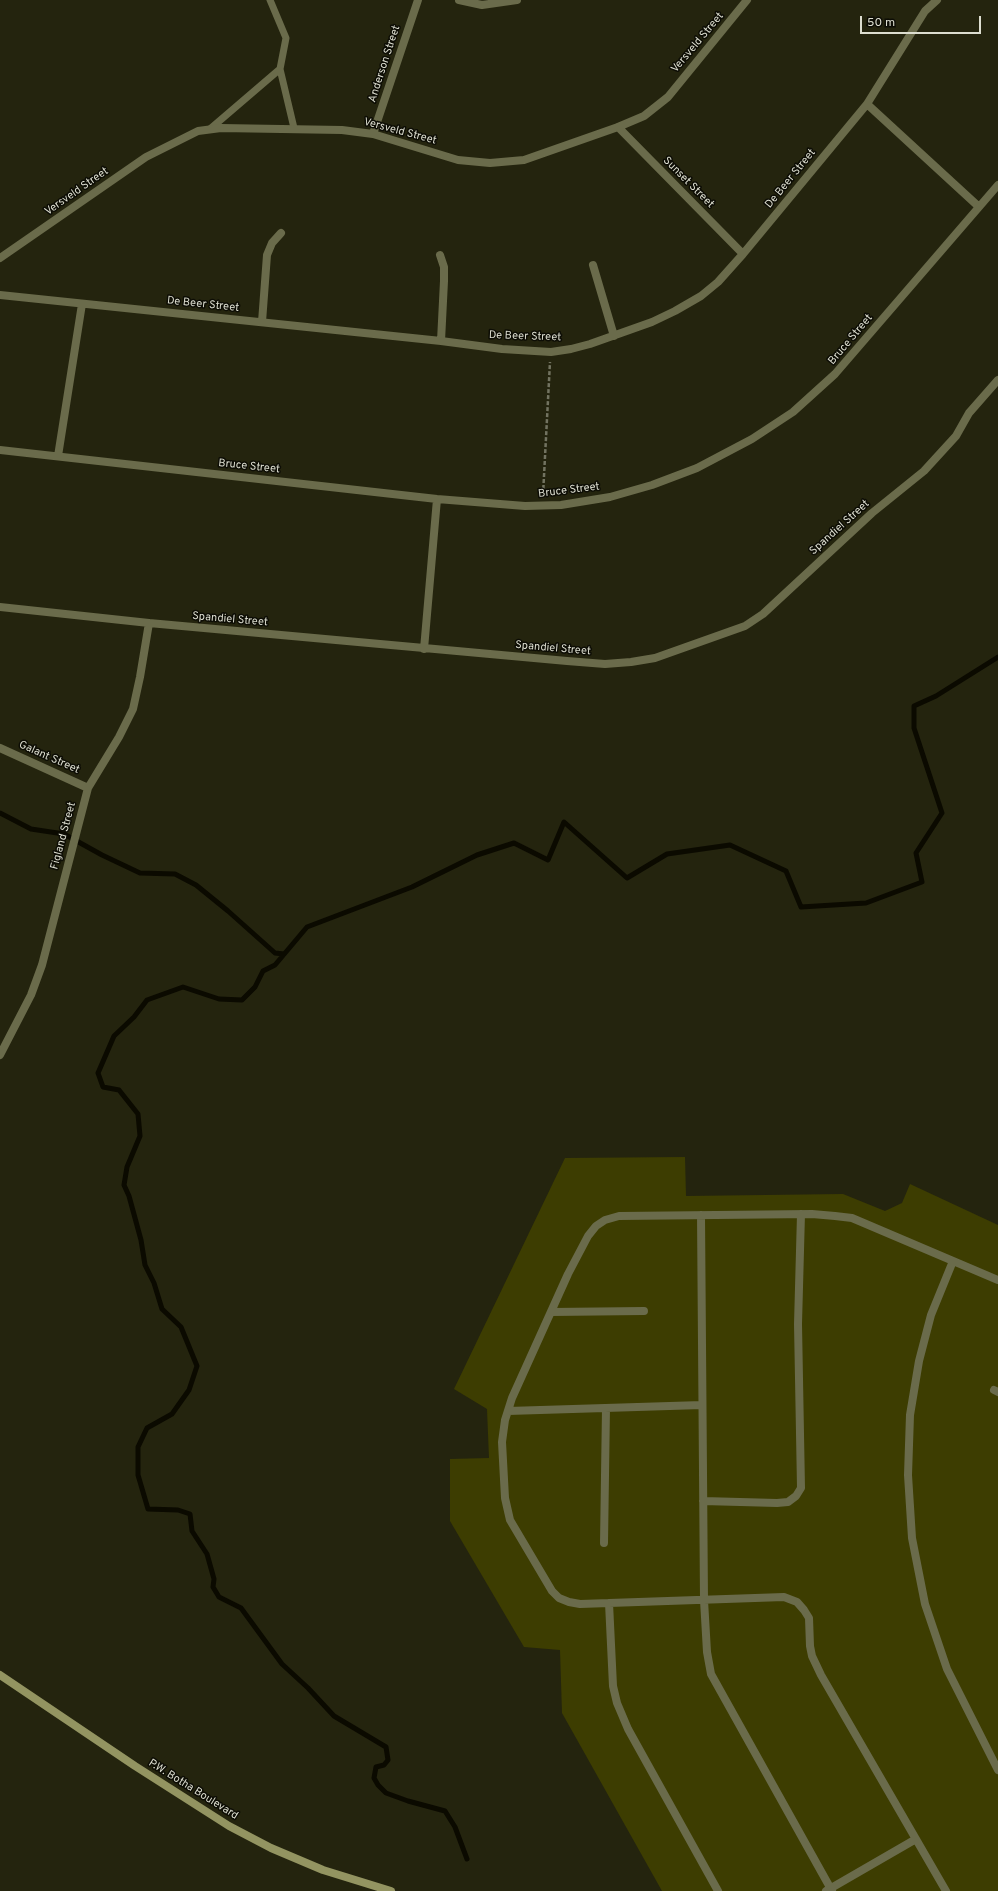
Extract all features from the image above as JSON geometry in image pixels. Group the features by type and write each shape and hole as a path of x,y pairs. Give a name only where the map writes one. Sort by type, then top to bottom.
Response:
{"street":[{"name":"Anderson Street","path":"373,134 418,0"},
{"path":"459,0 482,5 517,0"},
{"name":"Versveld Street","path":"0,258 146,157 198,131 221,128 294,128 342,130 373,134 458,160 490,163 524,160 618,127 644,116 668,97 748,0"},
{"path":"925,11 927,0"},
{"path":"925,11 937,0"},
{"name":"De Beer Street","path":"0,295 441,341 502,349 551,352 571,349 614,336 652,322 700,296 718,282 867,104 925,11"},
{"path":"867,104 978,206"},
{"name":"Sunset Street","path":"618,127 743,254"},
{"name":"Bruce Street","path":"0,450 437,499 542,506 560,505 610,497 652,485 697,468 752,439 793,412 836,374 998,184"},
{"path":"262,322 267,255 272,243 281,233"},
{"path":"440,255 444,266 441,341"},
{"path":"593,265 614,336"},
{"path":"58,456 82,304"},
{"name":"Spandiel Street","path":"0,606 149,623 567,662 605,664 655,658 745,626 763,614 867,518 924,472 956,436 970,413 998,380"},
{"path":"424,649 437,499"},
{"name":"Figland Street","path":"0,1055 31,995 42,965 88,788 119,737 133,709 149,623"},
{"name":"Galant Street","path":"0,748 88,788"},
{"path":"703,1501 788,1502 796,1496 801,1488 798,1324 801,1214"},
{"path":"946,1891 812,1656 810,1646 809,1618 797,1602 784,1597 580,1604 559,1598 552,1592 510,1520 505,1498 502,1442 508,1411 551,1312 588,1236 596,1226 605,1220 619,1216 801,1214 852,1218 998,1280"},
{"path":"701,1215 704,1600 707,1652 711,1674 829,1890 916,1839"},
{"path":"953,1261 931,1315 919,1361 910,1415 908,1475 912,1538 925,1604 947,1669 998,1770"},
{"path":"551,1312 644,1311"},
{"path":"508,1411 702,1405"},
{"path":"604,1543 606,1408"},
{"path":"609,1603 613,1686 617,1703 628,1729 718,1891"},
{"name":"P.W. Botha Boulevard","path":"0,1674 135,1766 229,1826 271,1848 323,1870 391,1891"}],"lane":[{"path":"270,0 286,38 280,69 294,128"},
{"path":"210,129 280,69"}],"path":[{"path":"542,506 551,352"}],"shaded area":[{"path":"685,1157 686,1196 843,1194 885,1211 902,1203 910,1184 998,1225 998,1891 662,1891 562,1713 560,1650 524,1647 450,1521 450,1459 489,1458 487,1409 454,1389 565,1158"}],"waterway":[{"path":"467,1859 455,1827 445,1811 408,1801 386,1793 378,1785 374,1778 376,1767 384,1765 388,1760 386,1747 334,1716 308,1688 282,1664 241,1608 219,1597 213,1587 214,1579 207,1554 192,1531 190,1514 178,1510 148,1509 138,1475 138,1447 147,1428 172,1414 189,1390 197,1366 181,1327 162,1309 154,1283 145,1265 141,1240 129,1196 124,1185 127,1167 140,1136 138,1114 119,1090 103,1087 98,1073 114,1036 134,1017 147,1000 183,987 219,999 242,1000 255,987 263,971 275,965 307,927 412,887 477,855 514,843 548,860 564,822 627,878 667,854 730,845 786,871 801,907 866,903 922,882 916,853 942,813 914,728 914,706 936,696 998,657"},
{"path":"0,813 31,829 64,834 102,855 140,873 175,874 196,885 275,953 284,954"}]}
